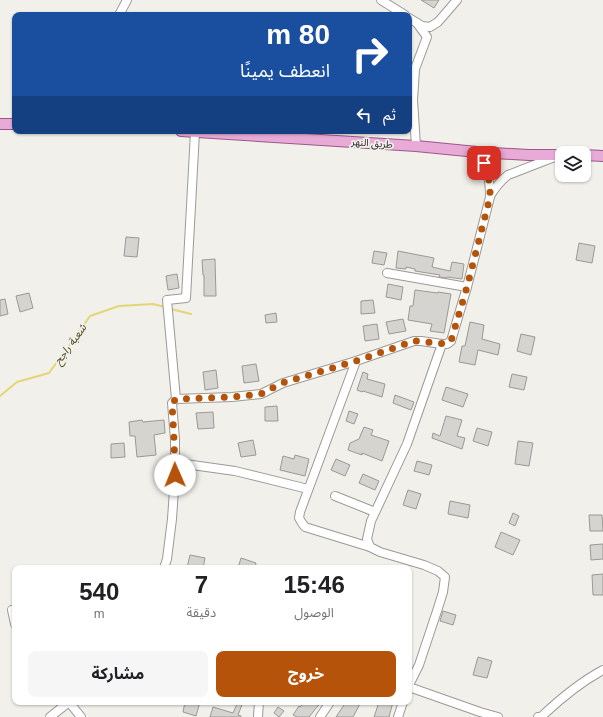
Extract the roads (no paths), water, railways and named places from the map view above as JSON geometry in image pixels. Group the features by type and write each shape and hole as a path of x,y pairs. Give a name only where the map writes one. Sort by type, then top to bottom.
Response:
{"main road":[{"path":"0,124 12,124"},
{"name":"طريق النهر","path":"227,134 416,146 477,152 555,155"},
{"path":"591,155 603,156"}],"street":[{"path":"121,12 128,0"},
{"path":"381,0 400,12"},
{"path":"412,20 427,28 434,26 457,0"},
{"path":"416,146 413,100 415,69 427,37 417,23"},
{"path":"176,399 168,300 186,298 195,134"},
{"path":"165,565 172,519 175,475 172,403 176,399 232,397 261,394 282,383 356,361 414,341 442,344 447,344 451,341 467,287 490,197 490,184 487,173 484,163 477,152"},
{"path":"490,197 502,179 508,175 555,157"},
{"path":"387,273 467,287"},
{"path":"370,547 367,539 371,521 407,444 442,344"},
{"path":"356,361 308,489 299,518 306,527 424,565 438,571 445,577 443,592 438,608 419,665 412,680"},
{"path":"178,463 235,471 308,489"},
{"path":"335,496 375,512"},
{"path":"540,717 575,687 603,670"},
{"path":"412,687 479,714 498,717"},
{"path":"50,717 60,705"},
{"path":"71,705 81,717"},
{"path":"258,717 259,705"},
{"path":"320,717 328,705"},
{"path":"398,717 402,705"}],"waterway":[{"name":"شعبة راجح","path":"0,396 17,382 49,373 90,316 119,306 153,304 165,307"},
{"name":"شعبة راجح","path":"171,309 191,314"}]}
